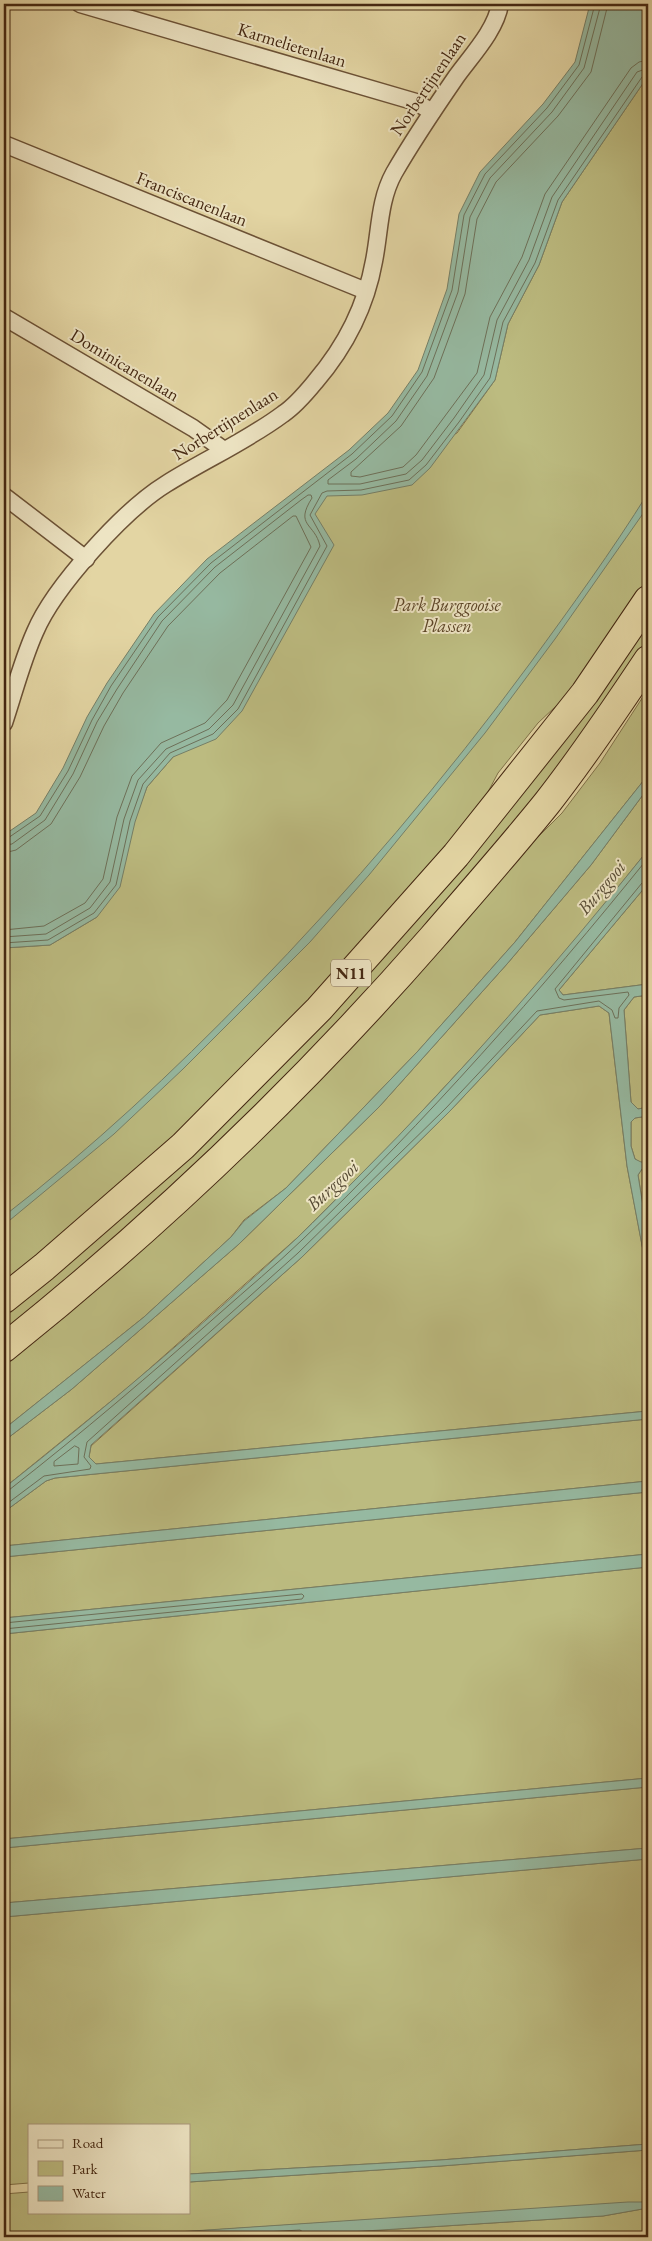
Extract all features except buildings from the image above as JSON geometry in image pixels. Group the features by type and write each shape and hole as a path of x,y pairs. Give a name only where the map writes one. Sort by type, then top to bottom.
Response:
{"highway":[{"name":"N11","path":"4,1299 44,1267 183,1146 319,1009 462,847 585,693 648,600"},
{"name":"N11","path":"4,1348 61,1302 202,1176 280,1101 357,1022 486,876 548,802 606,723 648,660"}],"street":[{"name":"Karmelietenlaan","path":"80,4 416,102 432,112"},
{"name":"Norbertijnenlaan","path":"4,723 9,691 35,632 55,596 86,559 122,520 163,486 285,413 315,382 339,351 357,319 366,291 374,262 381,210 393,175 432,112 489,30 500,4"},
{"name":"Franciscanenlaan","path":"4,144 366,291"},
{"name":"Dominicanenlaan","path":"4,316 193,428 224,450"},
{"path":"4,496 86,559"}],"green space":[{"name":"Park Burggooise Plassen","path":"648,76 648,581 572,691 538,723 498,773 479,809 322,987 192,1119 90,1212 4,1284 4,948 50,945 97,917 147,787 173,757 312,514 326,495 457,433 495,380 508,324 539,265 562,202"},
{"path":"648,619 648,645 646,648 542,793 418,942 238,1127 90,1262 4,1334 4,1316 110,1228"},
{"path":"648,689 648,775 515,942 418,1051 286,1188 244,1220 231,1237 144,1317 4,1429 4,1363 41,1334 562,813 600,763"},
{"path":"648,788 648,850 566,952 513,1013 399,1136 297,1238 131,1385 4,1488 4,1441 72,1389 239,1244 379,1107 507,964 591,865"},
{"path":"648,885 648,984 563,995 559,990"},
{"path":"648,995 648,1107 638,1109 631,1102 624,1010 634,997"},
{"path":"599,1006 609,1013 627,1166 648,1271 648,1411 96,1464 89,1457 91,1446 302,1257 450,1111 540,1015"},
{"path":"648,1116 648,1162 641,1163 635,1159 631,1146 631,1122 635,1118"},
{"path":"642,1169 648,1169 648,1237 638,1175"},
{"path":"648,1419 648,1481 4,1546 4,1512 46,1481 55,1478"},
{"path":"648,1492 648,1554 4,1618 4,1557"},
{"path":"648,1567 648,1778 4,1839 4,1634"},
{"path":"648,1787 648,1848 4,1903 4,1848"},
{"path":"648,1859 648,2144 440,2160 190,2174 190,2124 28,2124 28,2183 4,2185 4,1917"},
{"path":"648,2150 648,2202 102,2237 4,2237 4,2194 28,2192 28,2214 190,2214 190,2182 441,2166"},
{"path":"648,2208 648,2237 270,2237 603,2216"}],"water":[{"path":"590,4 648,4 648,76 562,202 539,265 508,324 495,380 430,468 412,485 362,495 327,496 315,514 334,545 242,711 216,739 173,757 147,787 135,822 120,887 97,917 50,945 4,948 4,835 36,813 63,768 87,717 107,683 154,614 207,559 349,450 388,413 418,370 447,289 459,214 480,172 543,104 575,62"},
{"path":"648,493 648,505 642,515 555,639 485,733 369,875 310,942 183,1069 114,1134 4,1225 4,1216 69,1164 191,1052 288,954 361,873 431,791 498,706 591,579"},
{"path":"648,775 648,788 591,865 507,964 379,1107 239,1244 72,1389 4,1441 4,1429 144,1317 231,1237 244,1221 286,1188 418,1051 515,942"},
{"path":"648,850 648,885 559,990 563,995 648,984 648,995 634,997 624,1010 631,1102 638,1109 648,1107 648,1116 635,1118 631,1122 631,1146 635,1159 641,1162 648,1162 648,1169 642,1169 638,1175 648,1237 648,1271 627,1166 609,1013 599,1006 540,1015 450,1111 302,1257 91,1445 89,1457 96,1464 648,1411 648,1419 55,1478 46,1481 4,1512 4,1488 79,1428 225,1304 304,1231 436,1097 579,934"},
{"path":"648,1481 648,1492 4,1557 4,1546"},
{"path":"648,1554 648,1567 4,1634 4,1618"},
{"path":"648,1778 648,1787 4,1848 4,1839"},
{"path":"648,1848 648,1859 4,1917 4,1903"},
{"path":"648,2144 648,2150 441,2166 190,2182 190,2174 440,2160"},
{"path":"648,2202 648,2208 603,2216 270,2237 102,2237"}],"water label":[{"name":"Burggooi","path":"601,887"},
{"name":"Burggooi","path":"332,1185"}]}
